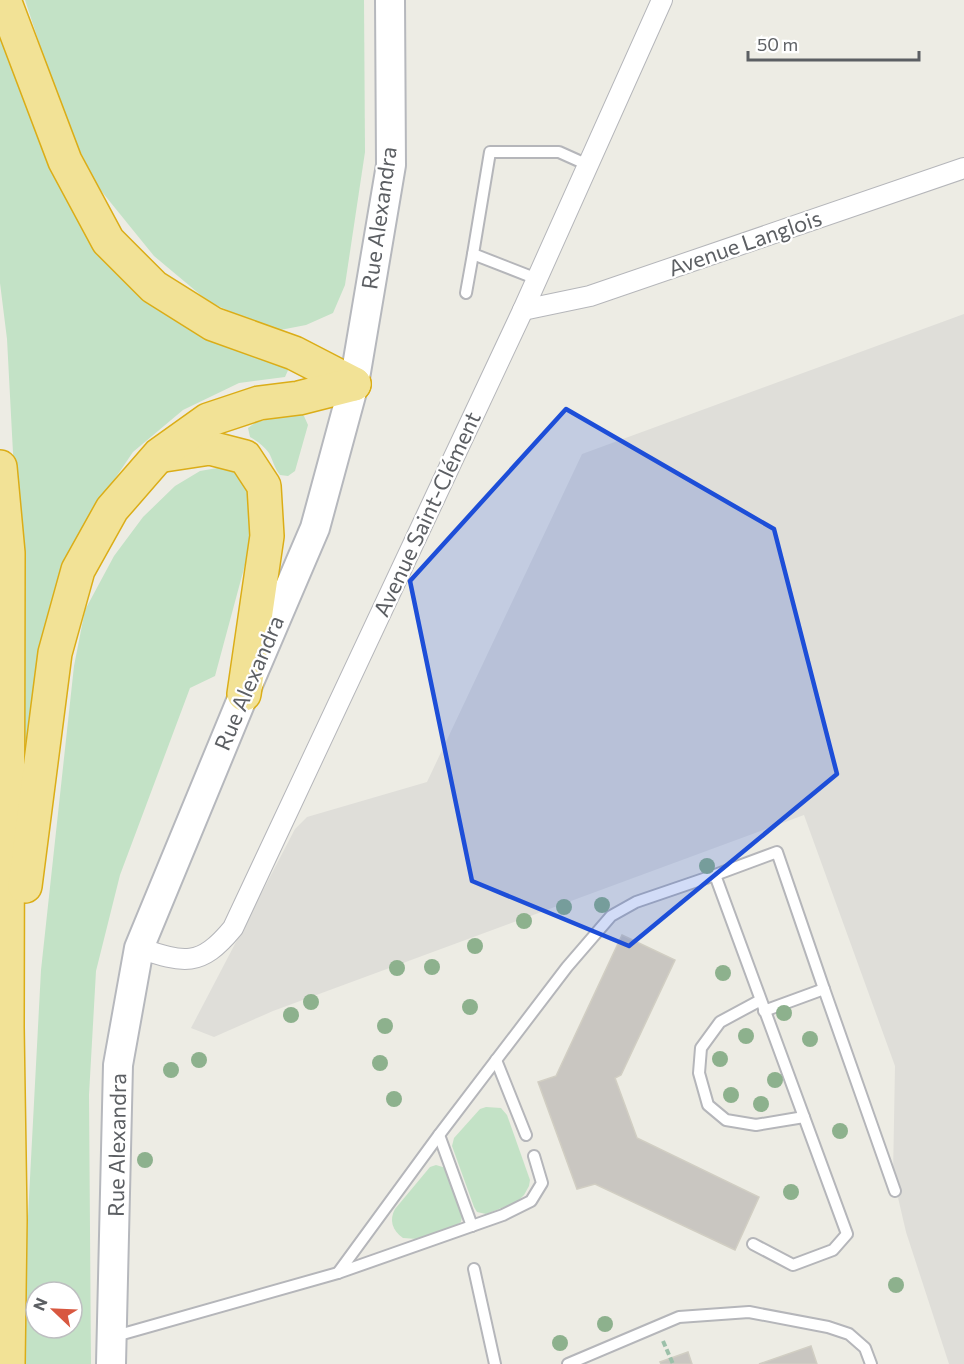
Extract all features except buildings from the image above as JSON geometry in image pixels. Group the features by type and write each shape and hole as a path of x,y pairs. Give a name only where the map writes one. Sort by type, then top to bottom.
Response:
{"highway":[{"path":"4,0 65,161 108,241 154,287 213,324 294,354 354,384"},
{"path":"7,1027 55,653 78,570 112,509 159,455 208,420 259,403 299,398 354,384"},
{"path":"159,455 210,448 244,457 264,486 267,536 244,694"},
{"path":"0,467 8,553 7,1027 10,1220 8,1364"}],"main road":[{"name":"Rue Alexandra","path":"111,1351 118,1065 139,948 315,528 354,384 391,165 390,0"}],"street":[{"name":"Avenue Saint-Clément","path":"139,948 173,959 198,958 217,947 233,928 523,310 662,0"},
{"name":"Avenue Langlois","path":"523,310 590,296 964,168"}],"lane":[{"path":"466,293 490,152 559,152 588,165"},
{"path":"473,254 537,279"},
{"path":"338,1273 567,967 612,916 636,902 777,852 895,1191"},
{"path":"715,875 846,1233 833,1250 793,1265 753,1244"},
{"path":"764,1011 824,989"},
{"path":"759,1000 720,1022 701,1048 699,1073 708,1105 726,1120 756,1125 804,1116"},
{"path":"496,1060 526,1135"},
{"path":"440,1135 472,1226"},
{"path":"111,1351 503,1215 531,1201 542,1183 534,1156"},
{"path":"474,1269 495,1364"},
{"path":"568,1364 679,1317 748,1312 828,1327 849,1334 865,1348 871,1364"}],"path":[{"path":"656,1327 674,1364"}],"highlighted area":[{"path":"566,409 774,529 837,774 629,946 472,881 410,581"}],"shaded area":[{"path":"964,314 964,1364 949,1364 906,1232 893,1176 895,1066 804,815 273,1011 214,1037 191,1028 295,829 307,817 427,782 582,454"}],"green space":[{"path":"25,0 364,0 365,152 345,285 333,313 306,325 275,331 209,302 154,256 98,187 65,121"},
{"path":"0,17 110,258 289,368 285,377 239,383 183,410 133,452 91,514 32,735 24,743 18,548 7,339 0,283"},
{"path":"300,413 308,425 295,471 288,476 280,475 267,450 250,437 248,428 256,422"},
{"path":"223,467 239,471 251,489 257,520 215,676 190,688 120,875 96,971 89,1095 91,1364 24,1364 24,1340 84,1340 84,1280 25,1280 41,970 74,666 85,610 114,556 143,517 175,486 200,471"},
{"path":"501,1108 507,1115 530,1180 524,1195 517,1202 486,1214 477,1212 474,1207 452,1146 454,1138 480,1109"},
{"path":"436,1165 446,1168 463,1212 461,1222 417,1239 403,1238 396,1232 393,1225 392,1217 395,1209 430,1167"}]}
